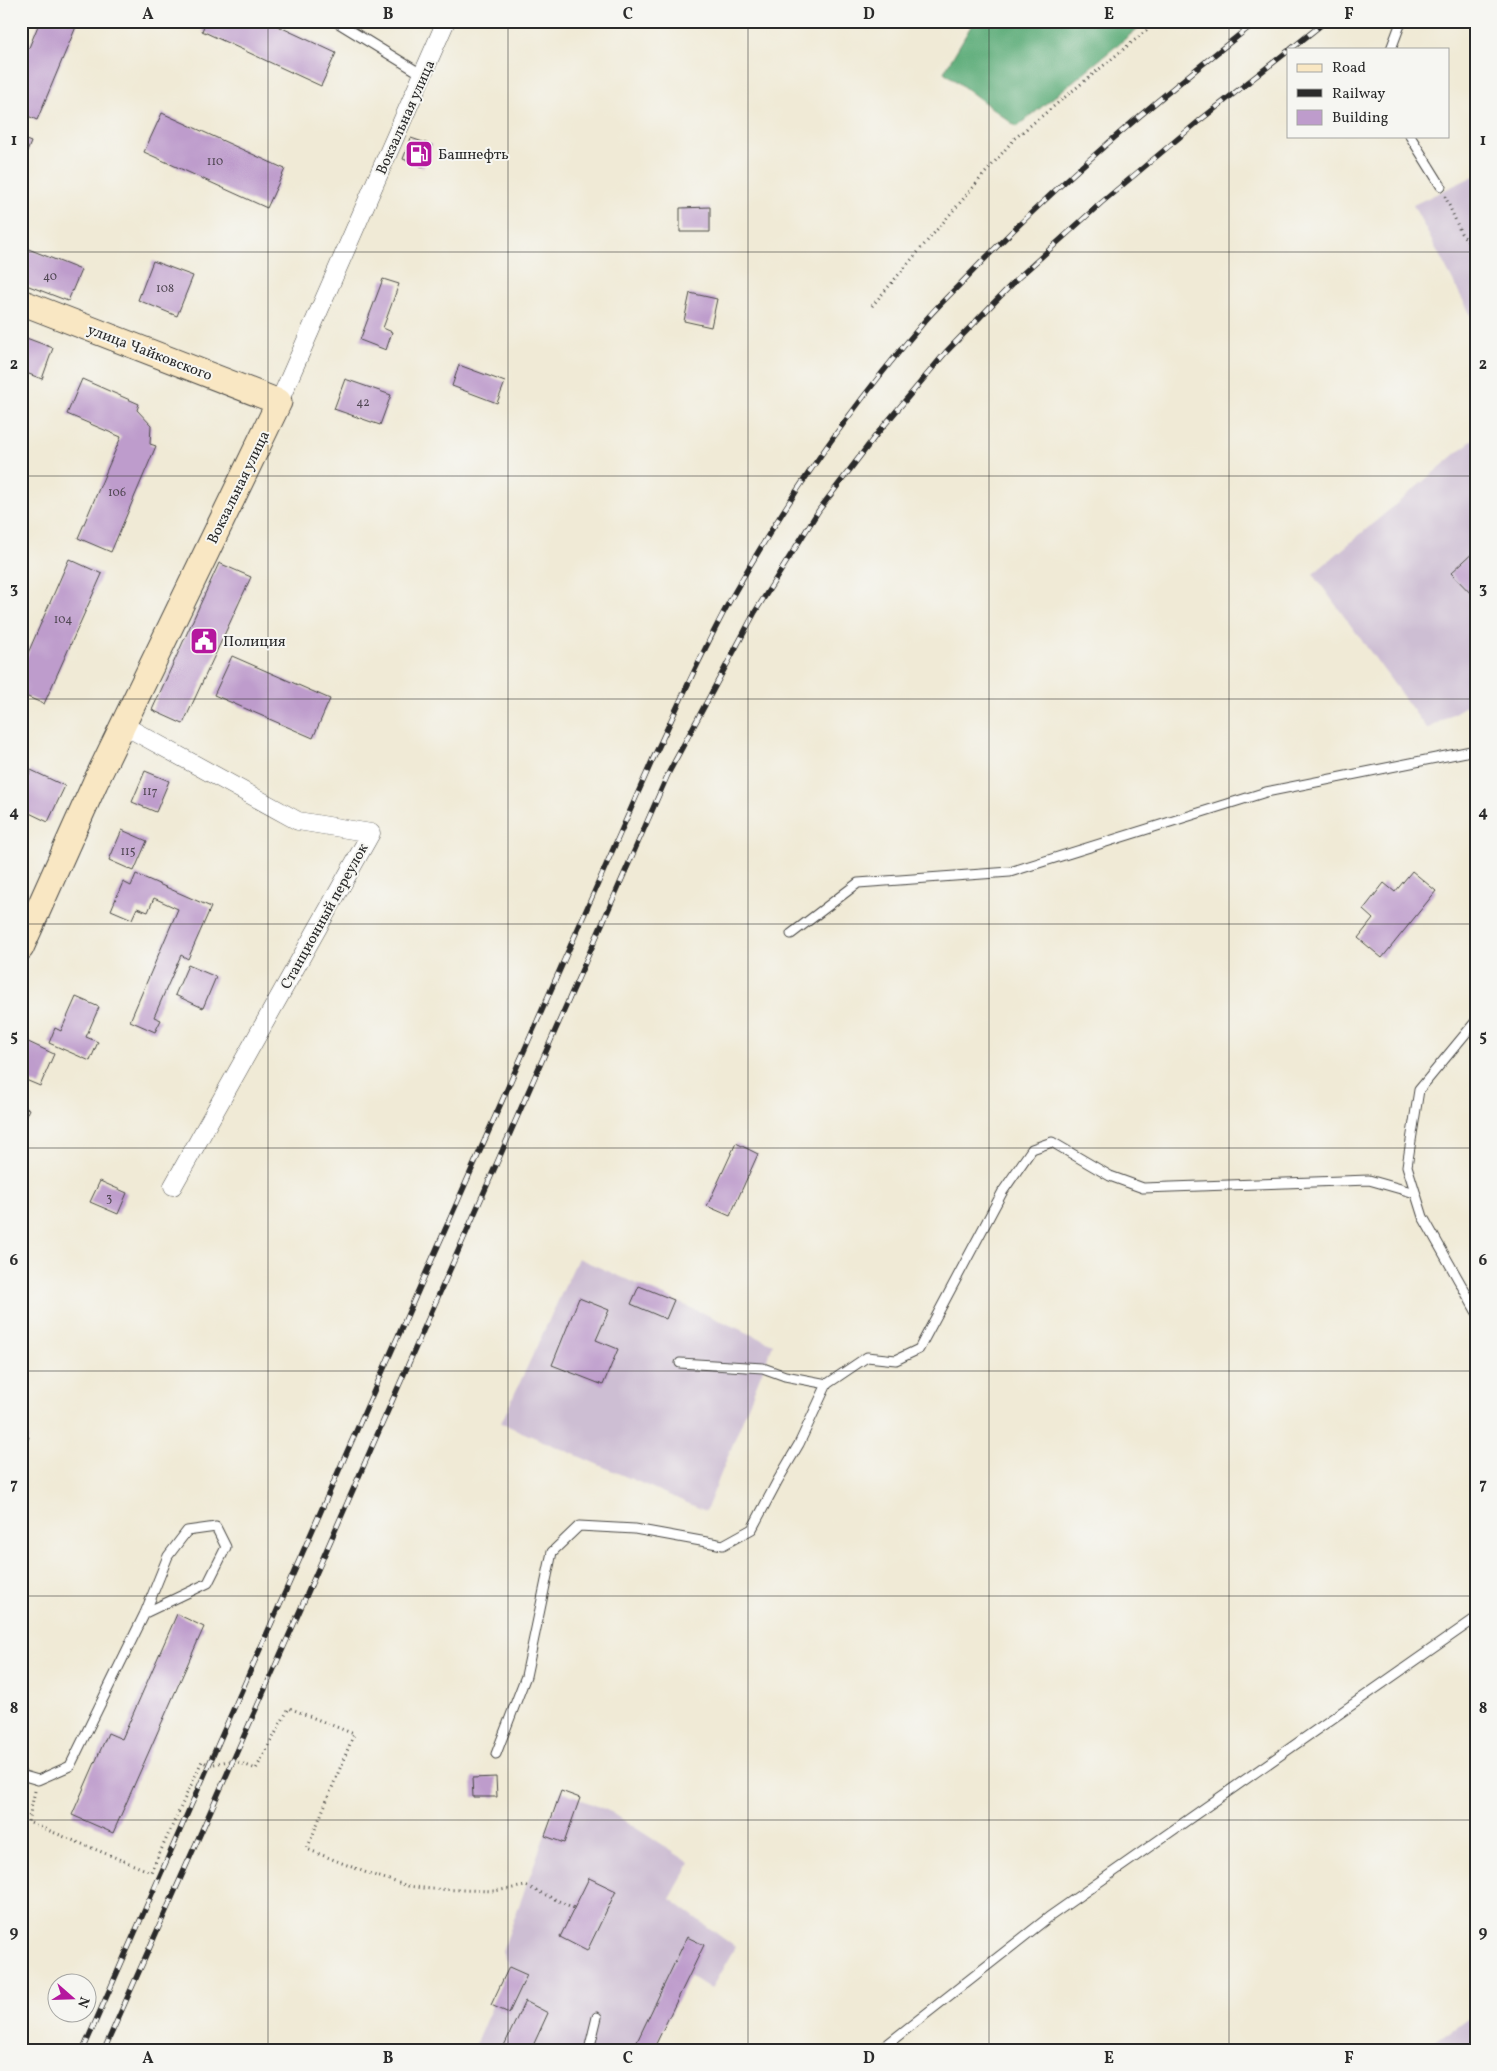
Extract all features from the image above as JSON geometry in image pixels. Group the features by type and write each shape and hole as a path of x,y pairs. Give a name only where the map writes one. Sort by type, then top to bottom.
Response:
{"street":[{"name":"Вокзальная улица","path":"21,948 95,783 279,402 446,21"},
{"name":"улица Чайковского","path":"21,302 279,402"},
{"name":"Станционный переулок","path":"123,725 298,821 371,833 173,1186"}],"lane":[{"path":"335,21 423,75"},
{"path":"1391,48 1400,25 1404,21"},
{"path":"1411,138 1441,186"},
{"path":"791,934 858,883 1010,872 1266,792 1476,750"},
{"path":"1476,1021 1420,1090 1407,1166 1423,1218 1476,1311"},
{"path":"496,1754 526,1676 552,1552 579,1526 634,1529 723,1545 752,1529 799,1444 827,1384 866,1356 896,1360 918,1350 1003,1191 1032,1149 1052,1142 1110,1176 1142,1188 1369,1180 1415,1192"},
{"path":"680,1363 763,1368 785,1376 827,1384"},
{"path":"21,1775 38,1780 70,1766 145,1613 168,1556 188,1531 216,1527 226,1547 208,1583 145,1613"},
{"path":"880,2050 1049,1917 1476,1618"},
{"path":"589,2050 597,2017"}],"path":[{"path":"872,306 1015,138 1158,21"},
{"path":"1441,186 1461,233 1476,251"},
{"path":"38,1780 28,1822 151,1872 202,1761 209,1765 233,1760 256,1769 289,1708 354,1734 308,1849 367,1873 408,1886 431,1889 494,1891 526,1886 574,1908"}],"shaded area":[{"path":"1476,175 1476,325 1413,205"},
{"path":"1476,437 1476,700 1427,729 1313,574"},
{"path":"578,1258 773,1344 706,1511 501,1423"},
{"path":"561,1791 611,1812 690,1863 670,1899 735,1947 711,1989 689,1975 653,2050 477,2050 476,2043 509,1967 502,1952"},
{"path":"1476,2013 1476,2050 1424,2050"}],"green space":[{"path":"974,21 1147,21 1017,127 944,72"}],"building":[{"path":"40,21 78,22 37,120 21,113 21,67"},
{"path":"206,21 267,21 336,53 321,86 202,31"},
{"path":"162,113 285,169 267,208 144,152"},
{"path":"21,138 31,142 21,167"},
{"path":"411,138 432,145 423,167 403,159"},
{"path":"710,207 710,232 680,232 680,208"},
{"path":"21,246 81,270 68,301 21,283"},
{"path":"153,261 193,276 177,316 138,300"},
{"path":"383,279 399,284 383,328 392,332 386,350 360,340"},
{"path":"690,293 717,299 711,327 684,321"},
{"path":"21,336 53,348 42,379 21,371"},
{"path":"459,365 505,382 497,403 452,386"},
{"path":"82,379 139,404 137,410 151,425 150,444 156,446 111,552 78,538 121,437 67,414"},
{"path":"345,379 391,395 380,425 334,409"},
{"path":"1476,550 1476,599 1451,573"},
{"path":"69,559 102,574 44,704 21,694 21,669"},
{"path":"219,563 251,577 183,724 152,710"},
{"path":"232,656 330,699 313,738 214,695"},
{"path":"31,770 65,786 48,822 21,809 21,791"},
{"path":"145,771 169,781 156,812 132,802"},
{"path":"122,830 147,841 134,871 109,860"},
{"path":"1412,871 1436,891 1382,958 1358,938 1373,919 1363,910 1384,883 1395,892"},
{"path":"136,874 211,907 188,959 181,955 154,1017 161,1020 155,1032 130,1021 178,909 154,898 148,912 137,908 132,919 111,910 123,882 131,886"},
{"path":"188,965 216,977 203,1008 175,995"},
{"path":"76,997 99,1007 86,1037 98,1042 90,1061 49,1043 55,1028 61,1031"},
{"path":"24,1040 54,1054 40,1086 21,1078 21,1046"},
{"path":"21,1106 29,1109 21,1127"},
{"path":"736,1143 758,1154 730,1216 707,1206"},
{"path":"100,1181 127,1193 118,1214 90,1202"},
{"path":"639,1286 674,1300 666,1319 631,1304"},
{"path":"579,1298 609,1310 596,1340 618,1349 603,1385 552,1365"},
{"path":"21,1434 29,1437 21,1455"},
{"path":"177,1614 204,1627 113,1833 72,1815 108,1733 122,1739"},
{"path":"496,1777 497,1797 473,1797 472,1778"},
{"path":"561,1791 580,1798 564,1843 545,1836"},
{"path":"589,1878 616,1891 587,1951 560,1937"},
{"path":"687,1937 704,1945 653,2050 638,2050 634,2048"},
{"path":"509,1967 527,1975 509,2013 491,2005"},
{"path":"525,2001 548,2013 531,2050 502,2050"}],"railway":[{"path":"83,2050 652,761 722,615 753,560 843,424 893,359 931,314 1037,207 1108,143 1257,21"},
{"path":"1292,48 1326,21"},
{"path":"104,2050 669,772 755,612 819,510 877,434 946,352 1018,278 1101,203 1199,121 1287,52"}],"place":[{"name":"Башнефть","path":"419,154"},
{"name":"Полиция","path":"204,641"}]}
